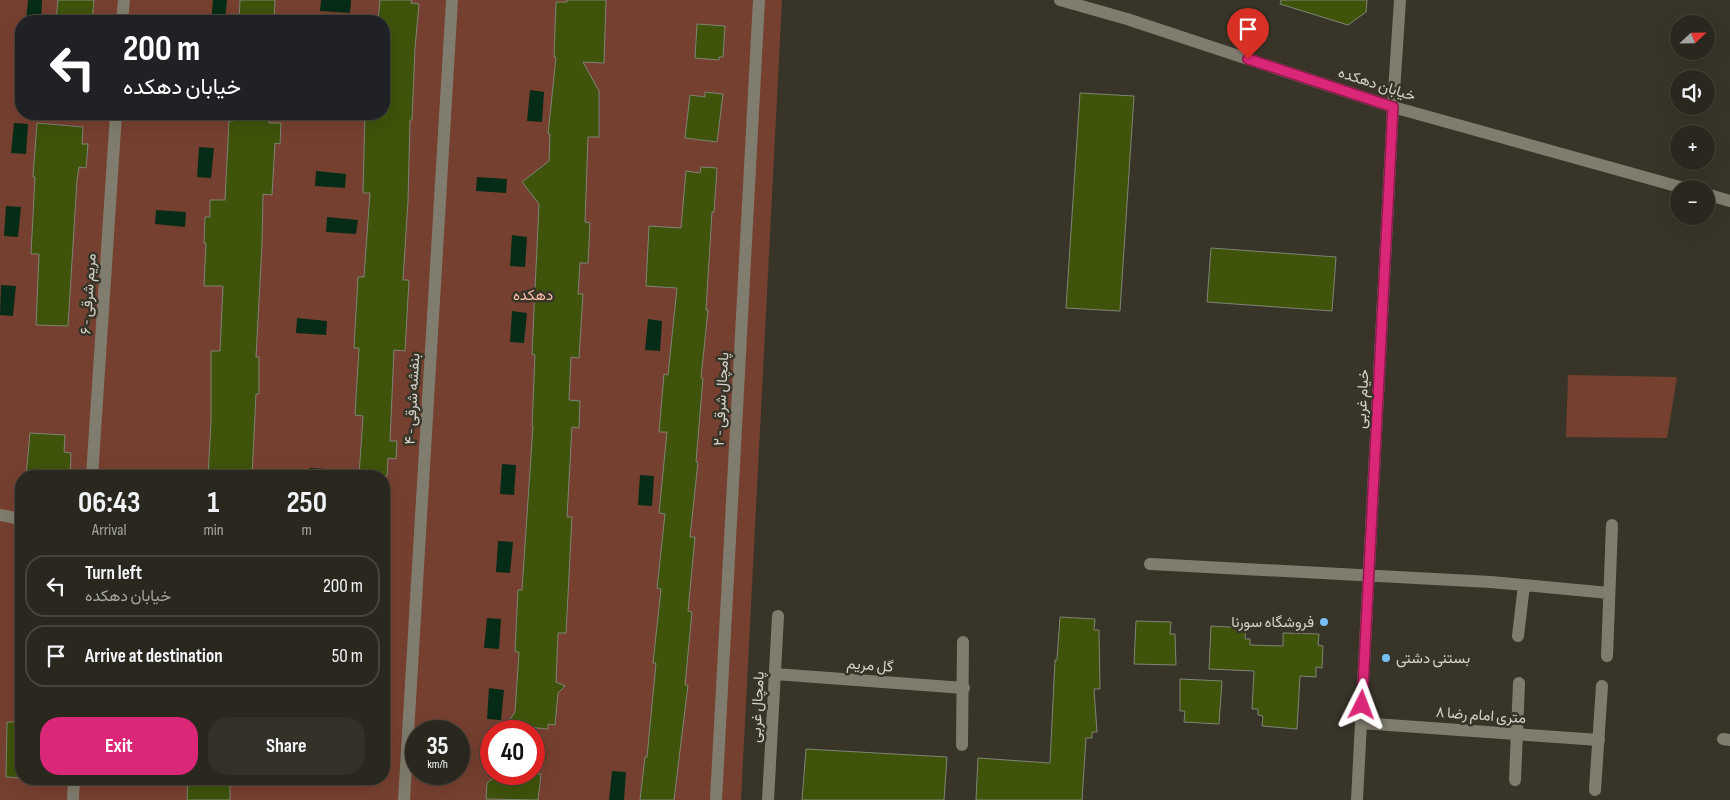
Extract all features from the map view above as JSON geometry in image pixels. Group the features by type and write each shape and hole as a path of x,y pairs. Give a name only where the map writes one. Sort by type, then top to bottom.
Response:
{"street":[{"path":"123,15 124,0"},
{"name":"بنفشه شرقی - ۴","path":"404,800 452,0"},
{"name":"پامچال شرقی - ۲","path":"716,800 759,0"},
{"name":"خیابان دهکده","path":"1060,0 1127,19 1393,107 1670,184"},
{"name":"خیام غربی","path":"1356,800 1400,0"},
{"name":"مریم شرقی - ۶","path":"92,470 116,120"},
{"path":"1715,197 1730,201"},
{"path":"0,515 15,518"},
{"path":"1607,656 1612,525"},
{"path":"1150,564 1524,585 1609,593"},
{"path":"1518,636 1524,585"},
{"name":"پامچال غربی","path":"768,800 778,616"},
{"path":"962,745 963,642"},
{"name":"گل مریم","path":"775,674 964,688"},
{"path":"1514,780 1519,682"},
{"path":"1595,790 1602,686"},
{"name":"۸ متری امام رضا","path":"1361,723 1598,740"},
{"path":"73,800 74,785"}],"green space":[{"name":"دهکده","path":"0,0 782,0 741,800 0,800"},
{"path":"1568,375 1677,377 1667,438 1566,437"}],"shaded area":[{"path":"28,0 42,0 41,15 27,15"},
{"path":"213,0 227,0 226,15 212,15"},
{"path":"321,0 351,0 350,13 320,11"},
{"path":"530,90 544,92 542,122 527,121"},
{"path":"14,123 28,124 26,154 11,153"},
{"path":"199,147 214,148 211,178 197,177"},
{"path":"316,171 346,174 345,188 315,186"},
{"path":"477,177 507,179 506,193 476,191"},
{"path":"6,206 21,207 18,237 4,236"},
{"path":"156,210 186,212 185,227 155,224"},
{"path":"327,217 358,220 356,234 326,232"},
{"path":"512,235 527,237 525,267 510,266"},
{"path":"1,285 16,286 13,316 0,315"},
{"path":"512,311 527,313 524,343 510,342"},
{"path":"297,318 327,321 326,335 296,333"},
{"path":"648,319 662,321 660,351 645,350"},
{"path":"502,464 516,465 514,495 500,494"},
{"path":"310,468 340,470 310,470"},
{"path":"640,475 654,476 652,506 638,505"},
{"path":"498,541 513,542 510,573 496,572"},
{"path":"487,618 501,619 499,649 484,648"},
{"path":"489,688 504,690 501,720 487,719"},
{"path":"612,771 626,772 624,800 609,800"}],"building":[{"path":"58,0 94,0 93,15 57,15"},
{"path":"240,0 275,0 274,15 239,15"},
{"path":"380,0 412,0 411,3 419,4 412,120 410,120 408,201 403,280 409,280 405,351 394,350 390,441 397,441 396,459 388,458 387,470 359,470 363,416 355,415 359,348 354,348 358,277 364,277 370,193 363,193 365,120 390,120 390,15 379,15"},
{"path":"567,0 606,0 604,63 583,62 599,91 599,137 588,137 585,222 590,223 588,263 580,263 578,294 583,294 579,358 571,357 569,400 580,401 579,428 572,427 567,517 572,517 566,633 558,633 556,682 565,686 558,693 555,725 548,724 548,729 545,729 545,720 509,720 515,712 519,652 515,652 518,590 522,590 533,426 535,355 532,354 539,204 522,182 549,161 550,134 548,134 556,57 554,57 556,2 567,2"},
{"path":"1281,0 1367,0 1366,12 1348,25 1280,4"},
{"path":"697,24 725,26 723,57 719,57 719,60 695,58"},
{"path":"705,92 723,94 717,142 685,138 690,95 705,97"},
{"path":"1080,93 1134,96 1120,311 1066,308"},
{"path":"269,120 269,123 281,123 280,144 275,143 272,195 263,194 256,357 259,357 259,394 256,394 252,470 208,470 211,422 211,351 220,351 223,286 204,286 205,217 210,217 210,200 225,200 229,121"},
{"path":"37,123 83,127 82,144 88,144 86,168 79,167 77,180 68,326 36,325 39,254 31,254 35,177 33,177"},
{"path":"701,167 717,168 714,212 712,212 706,310 708,310 701,378 703,378 696,462 698,462 690,537 695,537 688,611 692,612 685,685 688,685 674,800 640,800 645,757 647,757 656,663 653,663 661,589 657,588 665,514 659,513 667,432 659,432 664,374 668,375 677,288 646,286 649,226 681,228 686,171 700,173"},
{"path":"1211,248 1336,257 1332,311 1207,302"},
{"path":"30,433 65,435 64,452 71,453 70,470 27,470"},
{"path":"1060,617 1095,619 1094,630 1099,630 1100,689 1094,689 1097,732 1092,732 1092,738 1086,738 1082,800 976,800 978,758 1050,763 1055,660 1057,660"},
{"path":"1136,621 1171,622 1170,634 1175,634 1176,665 1134,664"},
{"path":"1211,626 1246,628 1245,639 1250,639 1250,645 1283,646 1283,633 1319,634 1318,645 1323,646 1322,668 1316,667 1316,677 1300,676 1297,729 1262,726 1263,716 1258,715 1258,709 1252,709 1254,671 1209,669"},
{"path":"1180,679 1222,681 1219,724 1184,722 1185,711 1180,711"},
{"path":"7,722 15,722 15,778 6,777"},
{"path":"806,749 947,757 944,800 802,800"},
{"path":"188,785 230,785 230,800 187,800"},
{"path":"487,785 540,785 538,800 486,799"}],"place":[{"name":"فروشگاه سورنا","path":"1324,622"},
{"name":"بستنی دشتی","path":"1386,658"}],"route":[{"path":"1248,59 1393,107 1362,705"}]}
